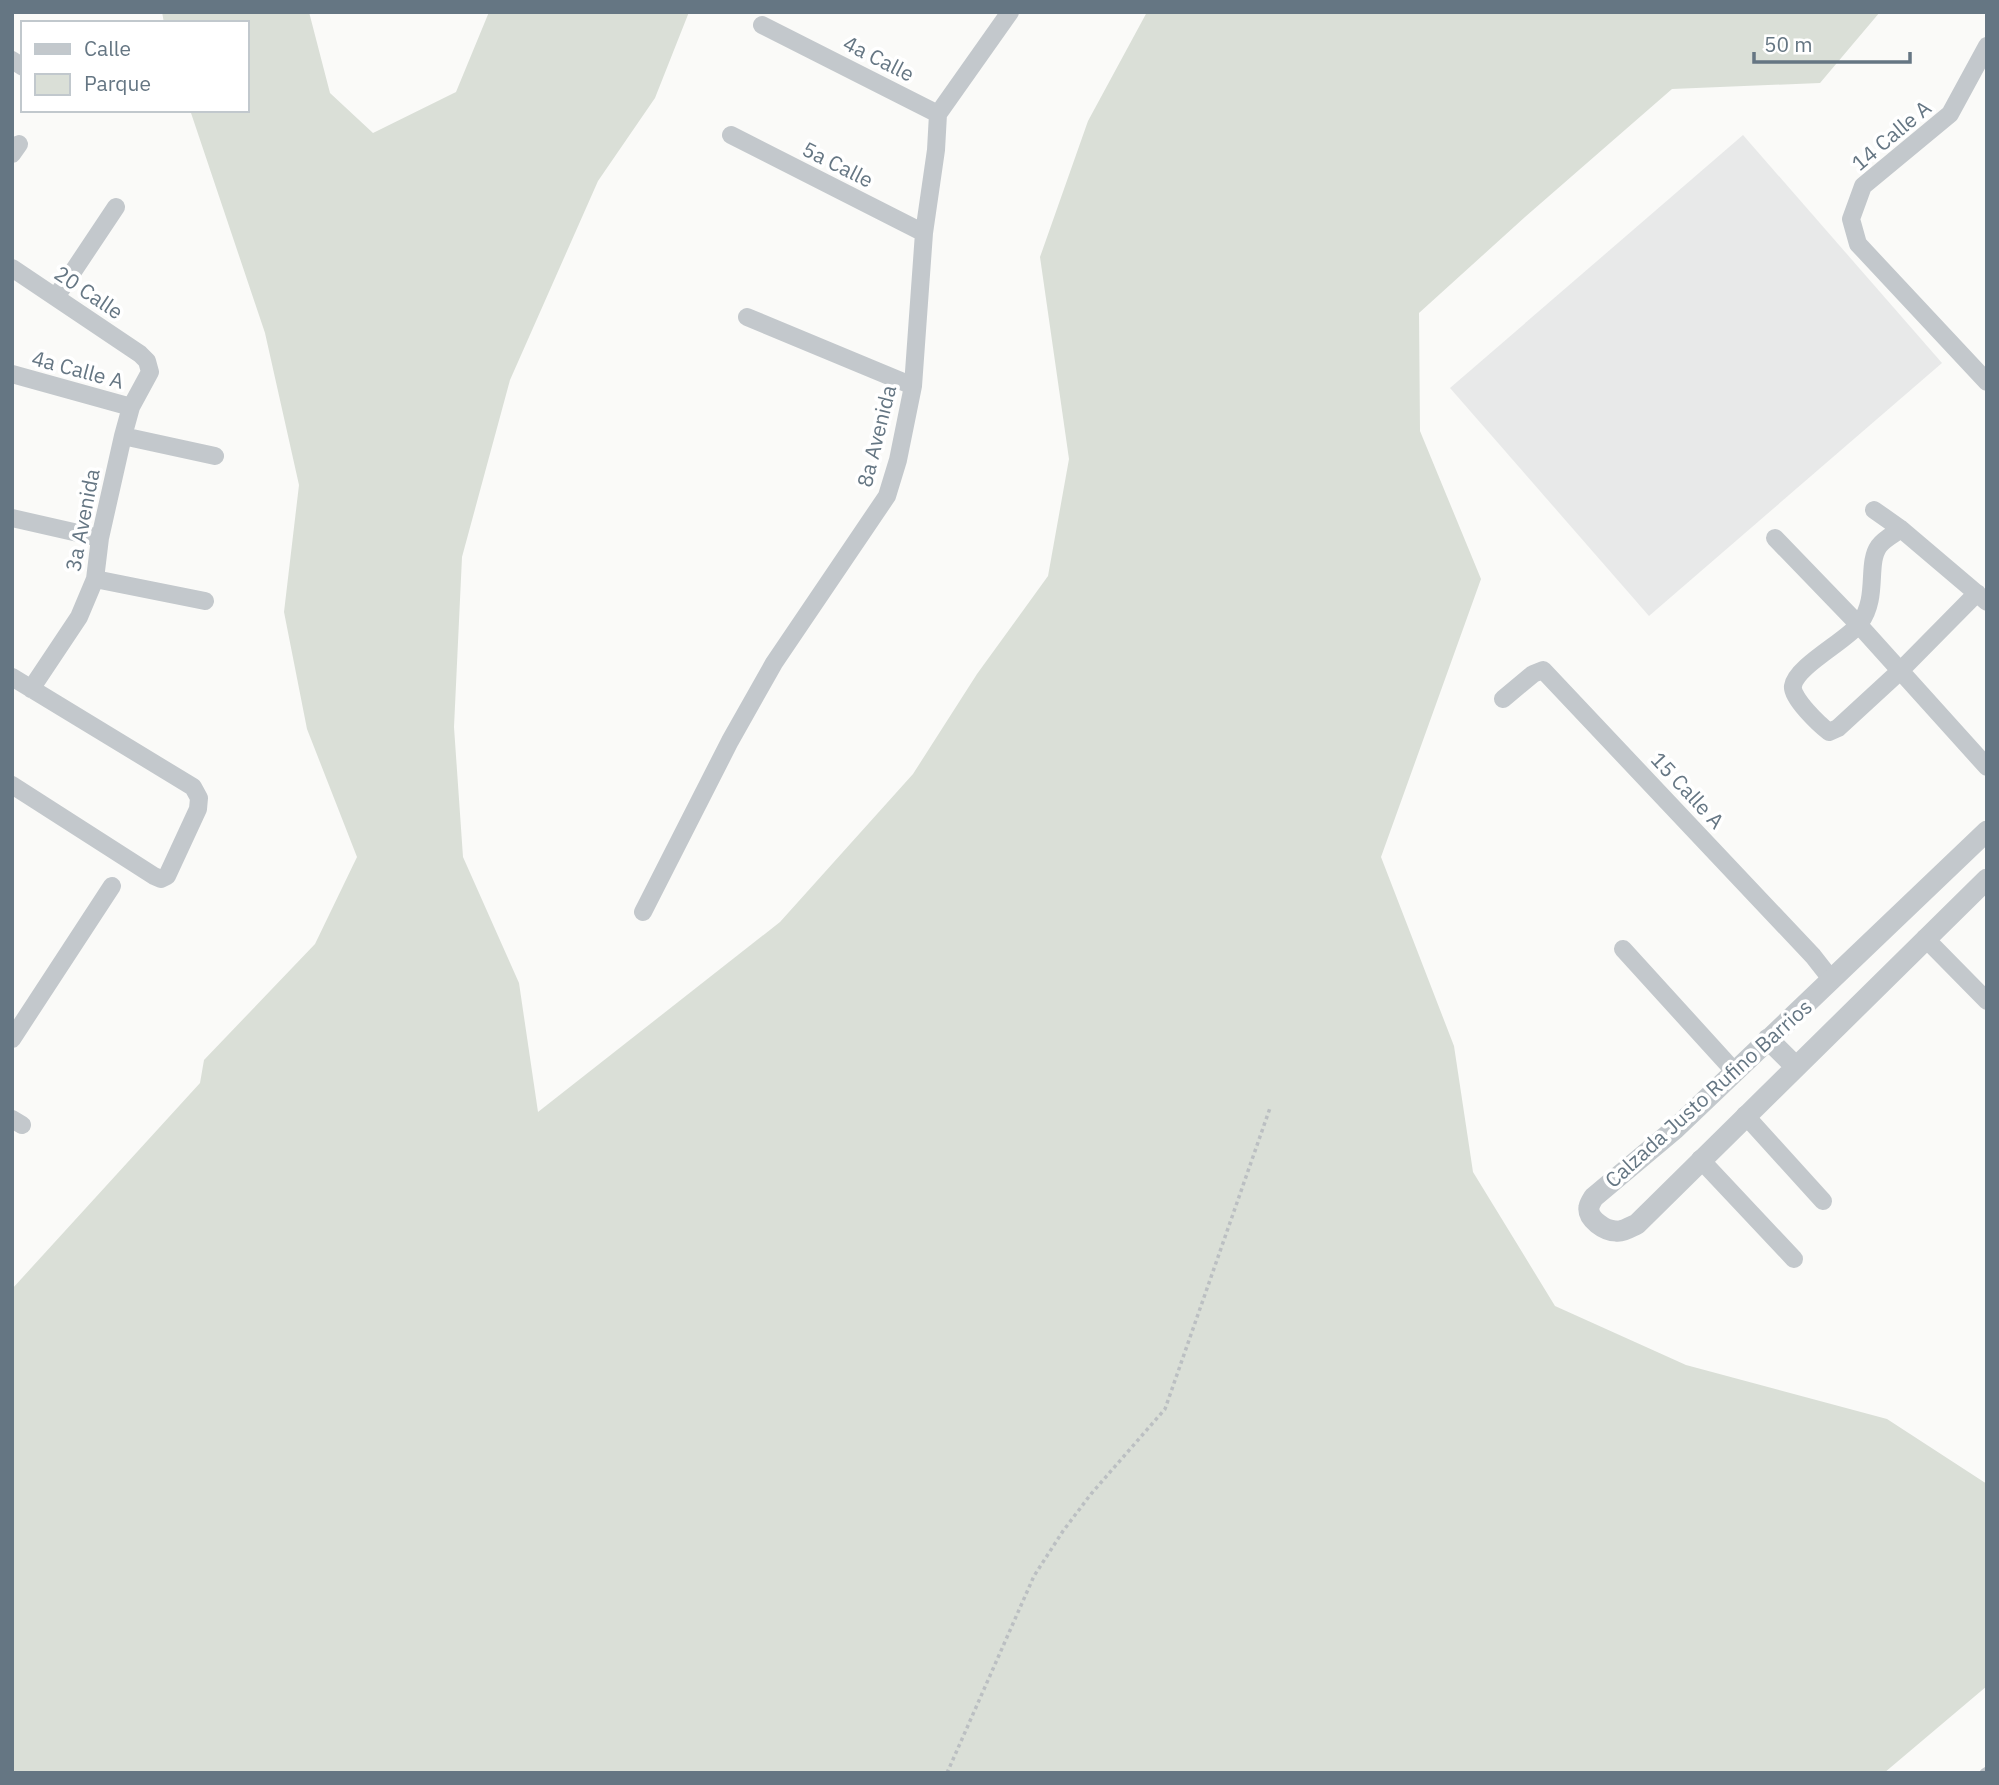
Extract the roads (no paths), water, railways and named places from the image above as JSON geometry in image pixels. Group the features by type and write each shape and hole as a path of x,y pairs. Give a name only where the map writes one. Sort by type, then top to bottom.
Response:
{"street":[{"path":"938,114 1002,15"},
{"name":"4a Calle","path":"762,24 938,114"},
{"name":"14 Calle A","path":"1987,46 1950,114 1863,186 1851,219 1858,244 1987,382"},
{"name":"8a Avenida","path":"643,912 730,741 774,663 887,496 898,460 913,386 924,233 936,150 938,114"},
{"name":"5a Calle","path":"731,135 924,233"},
{"path":"56,297 116,207"},
{"name":"20 Calle","path":"12,268 140,354"},
{"path":"747,317 913,386"},
{"name":"3a Avenida","path":"31,689 79,617 95,579 100,538 123,436 131,407 150,372 148,361 140,354"},
{"name":"4a Calle A","path":"12,374 131,407"},
{"path":"123,436 215,456"},
{"path":"1874,510 1901,529 1982,597 1838,728 1829,732 1794,695 1793,685 1799,675 1858,625 1869,607 1874,556 1881,544 1901,529"},
{"path":"12,518 100,538"},
{"path":"1775,538 1987,767"},
{"path":"95,579 205,601"},
{"name":"15 Calle A","path":"1503,699 1533,674 1544,670 1804,946 1831,979"},
{"path":"12,677 194,787 199,798 198,809 167,876 161,879 12,785"},
{"name":"Calzada Justo Rufino Barrios","path":"1987,831 1675,1129 1594,1197 1589,1206 1590,1214 1602,1227 1615,1231 1637,1224 1987,879"},
{"path":"12,1039 112,886"},
{"path":"1925,938 1987,1001"},
{"path":"1623,949 1734,1071"},
{"path":"1768,1039 1796,1066"},
{"path":"1745,1115 1823,1201"},
{"path":"1700,1159 1794,1259"}]}
